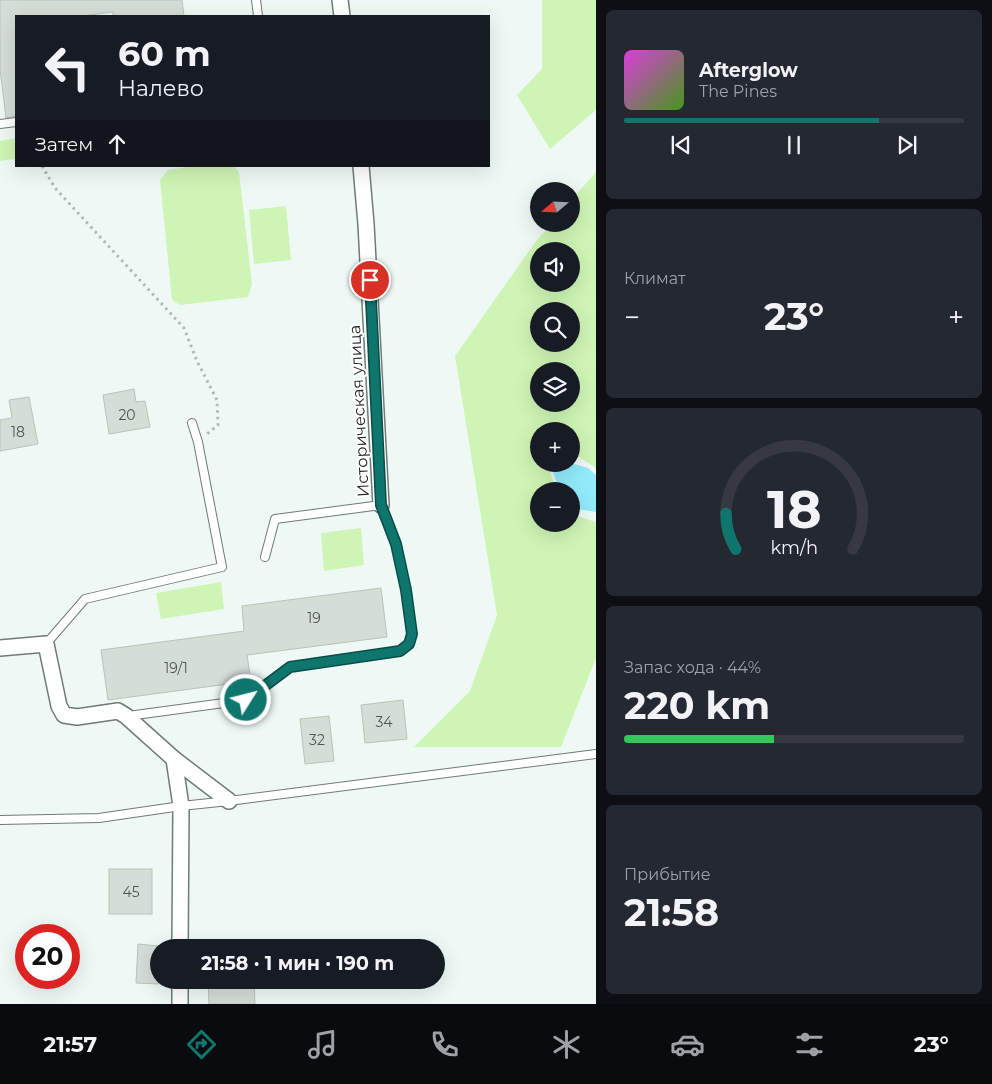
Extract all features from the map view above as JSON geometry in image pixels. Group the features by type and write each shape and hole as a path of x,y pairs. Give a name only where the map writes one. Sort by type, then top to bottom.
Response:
{"street":[{"path":"340,0 342,15"},
{"name":"Историческая улица","path":"361,167 366,224 381,505"},
{"path":"0,648 46,644 59,706 64,715 77,717 118,711 174,759 229,801"},
{"path":"174,759 181,806 180,939"},
{"path":"180,989 180,1004"}],"lane":[{"path":"256,0 258,15"},
{"path":"0,124 15,122"},
{"path":"46,644 85,599 222,567 198,442 192,423"},
{"path":"126,716 246,700 290,667 400,651 409,644 412,634 404,581 396,544 381,505 275,519 265,557"},
{"path":"0,820 99,818 596,754"}],"path":[{"path":"43,167 55,188 184,328 217,400 218,425 198,442"}],"green space":[{"path":"542,0 596,0 596,110 550,149 517,95 542,69"},
{"path":"15,138 15,159 0,161 0,141"},
{"path":"187,167 235,167 239,172 252,284 248,297 180,305 172,300 160,180 168,170"},
{"path":"596,172 596,468 580,458 580,422 530,422 530,472 550,472 553,482 530,482 530,532 580,532 580,517 596,522 596,658 561,747 414,747 470,691 497,615 455,356 530,250 530,292 580,292 580,242 536,241 544,232 580,232 580,190"},
{"path":"286,206 291,260 254,264 249,210"},
{"path":"361,528 364,565 324,571 321,533"},
{"path":"221,582 224,609 161,619 156,593"}],"water":[{"path":"580,466 588,468 596,475 596,512 580,509 580,482 557,482 553,472 580,472"}],"building":[{"path":"0,0 182,0 184,15 113,15 113,12 90,15 15,15 15,116 6,118 0,69"},
{"path":"134,389 136,402 145,401 150,427 109,434 103,395"},
{"path":"29,397 38,444 0,451 0,420 12,418 9,400"},
{"path":"381,588 387,637 247,655 251,681 108,700 101,650 244,631 242,606"},
{"path":"403,700 407,739 365,743 361,705"},
{"path":"329,716 334,761 305,764 300,719"},
{"path":"109,869 152,869 152,914 109,914"},
{"path":"138,944 150,945 150,984 136,983"},
{"path":"208,989 254,989 255,1004 209,1004"}],"route":[{"path":"246,700 290,667 400,651 409,644 412,634 406,590 396,544 381,505 370,280"}]}
